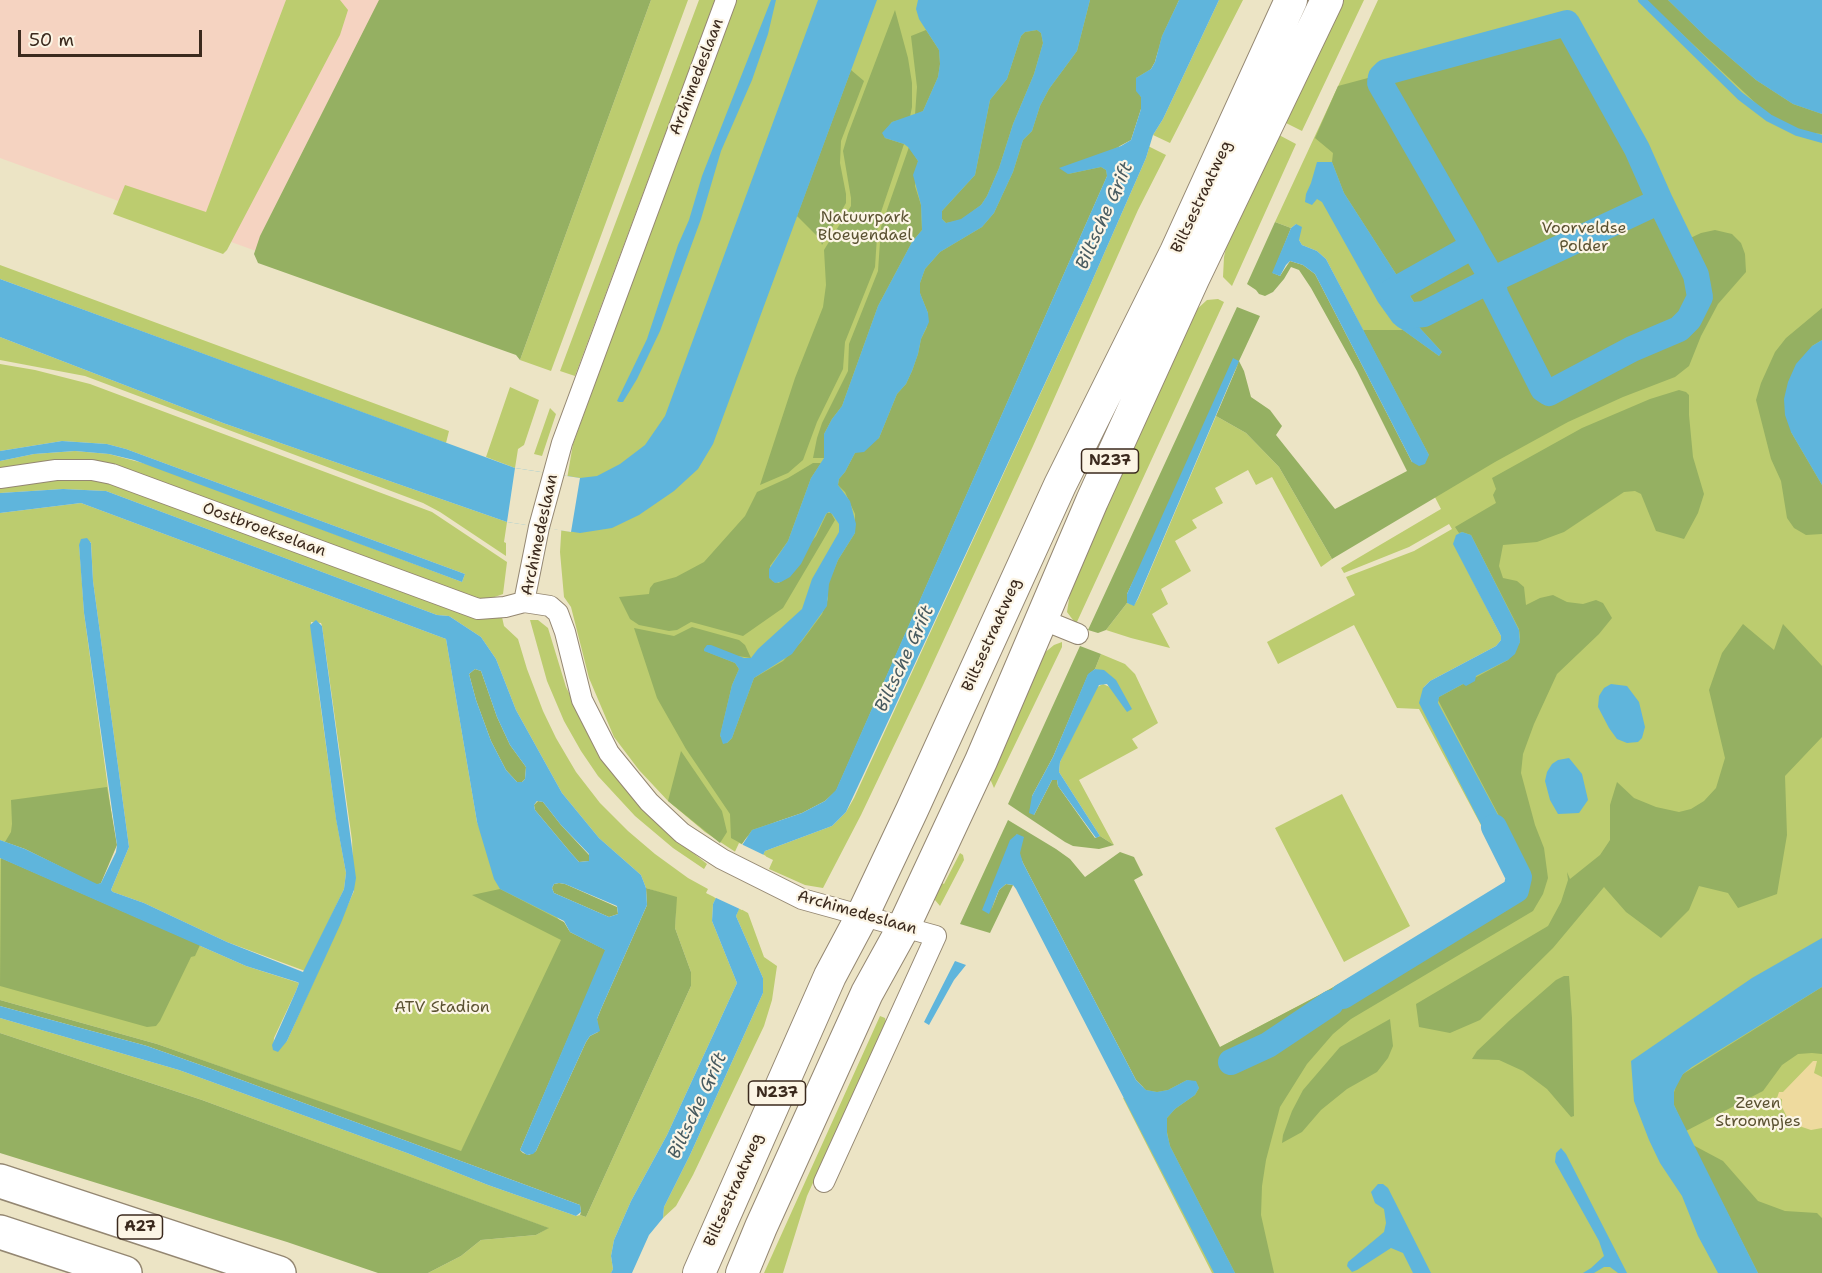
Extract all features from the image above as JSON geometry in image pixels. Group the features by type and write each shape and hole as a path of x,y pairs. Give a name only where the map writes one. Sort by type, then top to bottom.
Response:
{"highway":[{"name":"A27","path":"0,1181 279,1273"},
{"path":"0,1232 125,1273"}],"main road":[{"name":"Biltsestraatweg","path":"699,1273 830,976 862,916 1060,485 1176,252 1291,0"},
{"name":"Biltsestraatweg","path":"742,1273 867,993 904,926 981,761 1096,490 1193,279 1327,0"}],"street":[{"name":"Archimedeslaan","path":"726,0 577,398 552,474 524,602 550,606 558,613 582,700 609,753 649,802 682,833 722,859 802,899 936,936 824,1182"},
{"name":"Oostbroekselaan","path":"0,478 56,470 92,470 112,474 478,609 506,607 524,602"},
{"path":"1041,619 1078,634"}],"shaded area":[{"path":"0,0 389,0 278,259 0,158"}],"green space":[{"path":"286,0 340,0 348,10 340,35 227,250 223,254 113,214 125,185 206,212"},
{"path":"379,0 651,0 520,360 516,355 258,263 254,254 260,236"},
{"path":"651,0 688,0 551,371 520,360"},
{"path":"699,0 715,0 575,376 560,371"},
{"name":"Natuurpark Bloeyendael","path":"735,0 1179,0 1107,176 836,790 745,838 737,853 705,832 668,801 639,770 614,737 589,678 571,607 564,597 560,552 563,502 573,444"},
{"path":"1090,0 1179,0 1162,36 1155,62 1151,69 1136,78 1141,97 1141,109 1131,140 1068,174 1101,167 1106,170 1107,176 836,791 825,801 802,813 752,830 742,844 731,838 730,814 686,749 657,698 634,628 674,636 692,627 739,640 745,645 751,658 705,651 735,663 739,669 732,685 720,736 727,743 732,738 754,678 783,661 802,641 822,614 828,599 828,584 838,560 855,533 855,514 845,492 838,485 839,479 855,453 879,438 897,394 906,384 912,371 921,339 927,327 928,313 920,293 920,283 925,269 940,252 982,227 994,213 1013,172 1023,140 1032,131 1040,106 1049,89 1077,51"},
{"path":"1219,0 1243,0 1170,143 1153,135 1163,119"},
{"path":"1344,0 1364,0 1302,131 1284,122"},
{"name":"Voorveldse Polder","path":"1378,0 1687,0 1822,98 1822,1273 1212,1273 1123,1098 1323,993 1473,908 1509,883 1491,844 1419,709 1397,708 1354,625 1278,664 1267,642 1355,595 1346,577 1414,551 1452,529 1449,524 1409,547 1344,573 1341,568 1441,509 1419,466 1363,330 1326,259 1317,251 1302,245 1296,224 1291,228 1275,222","holes":["1456,537 1511,642 1423,688 1430,681 1496,646 1501,640 1454,544"]},
{"path":"1646,0 1668,0 1707,38 1756,80 1793,104 1822,114 1822,134 1795,131 1763,110"},
{"path":"895,10 908,58 912,83 912,107 910,117 892,122 883,133 885,138 904,144 878,221 875,267 845,342 843,369 817,422 803,460 788,473 760,485 795,378 823,307 826,285 824,250 851,206 843,151"},
{"path":"1564,23 1589,64 1684,241 1701,233 1715,230 1732,234 1741,243 1745,254 1746,272 1718,304 1701,336 1689,366 1675,377 1568,422 1495,462 1332,559 1279,467 1246,433 1216,416 1239,362 1127,594 1127,603 1106,630 1098,633 1088,630 1237,307 1260,316 1239,361 1251,397 1270,410 1282,426 1276,435 1335,509 1407,471 1357,371 1299,270 1291,267 1273,292 1265,296 1247,284 1275,222 1291,228 1273,273 1280,276 1290,261 1303,265 1315,274 1412,462 1429,455 1363,330 1403,330 1439,356 1442,352 1419,327 1417,323 1423,316 1344,193 1332,162 1333,153 1315,138 1338,86 1409,67 1478,44"},
{"path":"926,30 939,50 940,64 938,77 923,111 915,115 917,87 911,36"},
{"path":"1037,30 1041,33 1043,43 1034,74 987,196 981,205 961,220 946,223 942,219 942,211 975,175 990,100 1007,79 1021,36 1025,32"},
{"path":"851,70 864,81 841,141 840,163 846,203 822,245 820,239 797,216"},
{"path":"1279,135 1296,144 1232,286 1223,277 1228,238"},
{"path":"1148,146 1166,155 1138,210 923,685 861,815 823,888 805,885 769,869 773,860 763,855 765,851 832,826 846,812 854,798 1085,297 1146,158"},
{"path":"909,147 918,161 915,186 921,205 922,230 912,242 878,306 842,406 824,434 824,458 813,458 822,423 848,371 849,344 878,271 881,227"},
{"path":"0,265 449,431 446,443 0,279"},
{"path":"1218,299 1224,302 1076,624 1067,612 1072,580 1195,311 1207,300"},
{"path":"1822,308 1822,340 1812,346 1791,432 1822,485 1822,534 1806,535 1794,528 1787,518 1781,481 1771,459 1756,400 1775,352 1786,338"},
{"path":"0,337 223,423 507,522 504,542 506,543 506,556 423,503 85,376 0,360"},
{"path":"0,364 90,384 432,512 507,562 503,594 489,599 463,595 128,472 0,471 0,461 34,454 75,451 109,454 154,466 462,582 465,574 126,449 107,444 62,441 0,451"},
{"path":"510,387 539,400 524,445 518,449 515,468 486,457"},
{"path":"1679,390 1689,395 1693,457 1704,494 1698,513 1684,539 1656,531 1641,494 1635,491 1624,492 1564,532 1537,542 1503,545 1499,566 1503,578 1517,581 1524,587 1526,605 1553,595 1567,602 1583,604 1596,600 1603,603 1612,618 1599,634 1557,674 1523,754 1521,773 1535,825 1544,848 1548,878 1543,894 1533,911 1351,1019 1333,1034 1307,1064 1280,1107 1266,1160 1261,1215 1274,1273 1235,1273 1170,1146 1167,1132 1167,1118 1175,1109 1195,1095 1199,1088 1196,1082 1187,1080 1168,1090 1157,1092 1146,1090 1136,1080 1023,863 1017,834 991,911 999,890 1006,884 1013,885 990,933 960,924 1008,820 1070,859 1085,877 1120,852 1134,857 1143,875 1134,880 1220,1047 1323,993 1473,908 1509,883 1491,844 1527,869 1438,700 1439,697 1508,660 1520,642 1520,637 1519,629 1471,535 1459,533 1455,527 1496,503 1493,495 1496,489 1492,478 1582,428 1650,399"},
{"path":"550,408 556,414 542,456 534,454"},
{"path":"1216,416 1246,433 1279,467 1332,559 1321,567 1272,477 1256,485 1248,470 1215,488 1223,503 1192,520 1197,528 1175,541 1191,571 1161,589 1168,604 1152,614 1170,648 1106,630 1127,603 1134,605 1138,599"},
{"path":"813,463 821,463 811,478 788,541 770,566 772,581 779,583 816,536 827,513 831,513 835,520 783,608 743,636 691,622 677,630 669,631 639,625 630,619 619,597 649,594 654,583 676,577 704,562 745,516 757,492 788,478"},
{"path":"42,478 89,479 116,484 471,616 502,617 504,626 518,639 543,711 576,772 600,803 628,831 688,878 708,889 706,893 716,898 713,904 712,921 737,983 667,1135 631,1201 614,1240 611,1273 428,1273 461,1256 481,1240 536,1235 548,1228 202,1100 0,1033 0,1018 179,1070 488,1185 576,1216 586,1217 691,986 691,972 675,928 676,898 646,888 641,875 599,838 562,793 516,710 496,659 481,637 449,616 437,615 106,491 63,489 0,493 0,484"},
{"name":"ATV Stadion","path":"81,503 446,639 477,822 480,829 570,932 461,1152 157,1044 0,1000 0,858 246,966 299,983 274,1038 273,1050 287,1041 354,891 352,840 322,626 321,623 311,622 336,818 346,873 344,889 305,971 227,942 111,890 129,847 93,581 91,542 79,545 84,613 114,832 5,842 0,840 0,513"},
{"path":"530,620 538,620 548,628 566,687 604,762 641,807 663,829 707,864 704,869 673,848 635,816 598,776 564,721 547,681"},
{"path":"1743,624 1774,650 1783,624 1822,666 1822,737 1785,776 1787,835 1777,894 1738,908 1728,893 1699,886 1689,910 1661,938 1626,912 1604,887 1553,948 1480,1020 1450,1033 1419,1027 1416,1004 1548,926 1561,902 1568,880 1567,872 1570,879 1600,855 1610,840 1610,805 1617,782 1634,798 1656,807 1679,812 1691,809 1704,801 1716,788 1725,758 1709,690 1722,653"},
{"path":"1062,642 1062,647 994,788 988,774 1043,654"},
{"path":"1080,646 1101,654 1095,669 1088,675 1053,757 1032,796 1034,815 1052,780 1057,780 1058,786 1095,838 1100,836 1114,845 1099,849 1073,846 1008,804"},
{"path":"1101,654 1125,664 1135,674 1158,723 1132,739 1138,748 1079,780 1114,845 1100,836 1059,772 1060,762 1095,688 1103,684 1110,687 1101,671 1095,669"},
{"path":"475,669 481,671 497,717 510,745 526,767 525,779 522,782 517,782 506,770 491,741 469,674"},
{"path":"681,751 722,811 727,832 720,843 668,801"},
{"path":"107,787 117,845 101,883 97,885 25,849 5,842 11,832 11,800"},
{"path":"1342,794 1410,926 1344,962 1275,828"},
{"path":"538,801 543,802 589,855 589,861 579,862 571,853 535,810 534,805"},
{"path":"960,853 964,860 940,906 935,900 936,890 940,882 944,884"},
{"path":"1,858 200,945 195,956 191,957 156,1026 147,1027 0,986"},
{"path":"559,883 617,907 618,914 609,917 554,893 552,888 554,884"},
{"path":"646,888 677,897 675,928 691,972 691,986 586,1217 580,1215 580,1205 209,1068 147,1046 0,1006 0,1000 157,1044 461,1151 561,940 472,895 500,889 564,922 570,932 606,950 520,1150 529,1155 536,1151 586,1042 590,1036 598,1032 597,1019 647,905"},
{"path":"739,908 748,913 764,957 777,966 772,1000 764,1026 693,1175 676,1206 663,1218 664,1207 763,993 763,978 736,916"},
{"path":"1569,976 1572,1018 1574,1116 1571,1117 1547,1089 1523,1071 1499,1060 1472,1059 1477,1051 1510,1020 1556,980"},
{"path":"1822,987 1822,1054 1798,1054 1782,1065 1763,1091 1686,1131 1674,1105 1673,1096 1677,1082 1683,1074"},
{"path":"880,1016 885,1018 886,1022 807,1196 783,1273 764,1273"},
{"path":"1390,1019 1393,1046 1388,1058 1377,1072 1347,1089 1321,1110 1302,1132 1282,1143 1292,1111 1303,1090 1340,1047"},
{"path":"0,1033 202,1100 549,1228 536,1235 481,1240 461,1256 428,1273 378,1273 287,1242 0,1153"},
{"path":"1693,1145 1723,1161 1758,1201 1785,1211 1817,1213 1822,1218 1822,1273 1758,1273"}],"sand":[{"path":"1813,1061 1817,1061 1814,1073 1822,1077 1822,1128 1811,1130 1799,1126 1787,1117 1782,1107 1782,1099 1777,1098 1779,1092 1783,1092"}],"water":[{"path":"771,0 776,0 768,34 752,80 721,151 701,219 660,331 637,379 623,402 619,402 617,401 647,339 702,176"},
{"path":"818,0 877,0 713,444 698,469 674,491 639,515 612,528 580,533 507,522 223,423 0,337 0,279 515,468 580,478 597,476 620,464 645,445 665,416"},
{"path":"918,0 1090,0 1077,51 1049,89 1040,106 1032,131 1023,140 1013,172 994,213 982,227 940,252 925,269 920,283 920,293 929,322 921,339 912,371 906,384 897,394 879,438 864,452 855,453 839,479 838,485 850,501 856,524 855,533 838,560 829,584 827,606 792,654 754,678 732,738 723,744 720,735 732,685 739,669 735,663 704,651 704,649 707,645 711,645 744,658 751,658 802,609 812,579 839,532 839,524 832,514 829,512 826,514 801,564 790,577 775,583 769,578 769,569 788,541 811,478 824,458 824,434 842,406 878,306 912,242 922,230 921,205 913,175 918,161 908,147 885,138 882,133 892,122 923,111 938,77 939,50 919,19 916,9","holes":["1037,30 1041,33 1043,43 1034,74 987,196 981,205 961,219 946,223 942,219 942,211 975,175 990,100 1007,79 1021,36 1025,32"]},
{"name":"Biltsche Grift","path":"1179,0 1219,0 1163,119 1153,135 1146,158 1085,297 846,812 832,826 765,851 736,916 763,978 763,993 664,1207 663,1218 649,1235 632,1273 611,1273 614,1240 631,1201 667,1135 737,983 712,921 713,904 737,853 752,830 802,813 825,801 836,790 1107,176 1106,170 1101,167 1068,174 1059,168 1121,146 1131,140 1141,109 1141,97 1136,91 1136,78 1151,69 1155,62 1162,36"},
{"path":"1668,0 1822,0 1822,114 1793,104 1756,80 1707,38"},
{"path":"1317,162 1332,162 1344,193 1423,316 1417,323 1442,352 1439,356 1393,323 1378,302 1322,202 1317,199 1312,205 1305,202"},
{"path":"1296,224 1302,227 1299,240 1302,245 1317,251 1326,259 1429,455 1425,464 1419,466 1412,462 1315,274 1303,265 1290,261 1280,276 1272,273 1291,228"},
{"path":"1822,340 1822,485 1791,432 1785,415 1784,399 1796,364 1812,346"},
{"path":"1233,358 1239,361 1134,606 1127,603 1127,594"},
{"path":"62,441 107,444 126,449 465,574 462,582 134,460 109,454 75,451 34,454 0,461 0,451"},
{"path":"63,489 106,491 437,615 449,616 481,637 496,659 516,710 562,793 599,838 641,875 646,888 647,905 597,1019 600,1031 590,1036 586,1042 533,1154 527,1155 520,1150 605,950 570,932 564,921 500,889 494,879 477,822 446,639 81,503 0,513 0,493","holes":["475,669 481,671 497,717 510,745 526,767 525,779 522,782 517,782 506,770 491,741 469,674","537,801 543,802 589,854 589,861 579,862 535,810 534,805","554,884 565,884 617,906 618,914 609,917 554,893 552,888"]},
{"path":"1462,532 1471,535 1519,630 1520,642 1515,654 1508,660 1476,676 1475,681 1466,686 1463,684 1439,697 1438,703 1528,871 1491,844 1419,703 1423,688 1430,681 1496,646 1501,640 1453,544 1456,535"},
{"path":"87,538 91,543 93,581 129,847 111,890 227,942 303,972 344,889 346,873 336,819 310,625 316,620 322,626 356,878 354,890 341,923 287,1041 278,1052 273,1050 272,1045 299,983 246,966 0,858 0,840 25,849 97,884 101,883 116,852 117,845 84,613 79,545 81,539"},
{"path":"1095,669 1104,670 1116,680 1132,709 1127,712 1107,684 1099,685 1060,762 1059,772 1100,836 1096,838 1058,786 1057,780 1052,780 1034,815 1029,813 1032,796 1053,757 1088,674"},
{"path":"1611,684 1627,686 1639,702 1645,727 1642,738 1638,742 1627,743 1617,739 1598,707 1599,696 1604,688"},
{"path":"1569,758 1582,774 1588,800 1579,813 1558,814 1550,800 1545,781 1552,764"},
{"path":"1017,834 1024,837 1020,853 1023,863 1136,1080 1146,1090 1157,1092 1168,1090 1187,1080 1196,1081 1199,1088 1195,1095 1175,1109 1167,1118 1167,1133 1170,1146 1235,1273 1214,1273 1016,889 1013,885 1006,884 999,890 989,914 982,910 1010,840"},
{"path":"1822,938 1822,987 1692,1067 1683,1074 1674,1091 1674,1105 1758,1273 1718,1273 1698,1236 1682,1196 1660,1163 1649,1140 1634,1101 1631,1061 1752,978"},
{"path":"955,961 966,965 954,980 929,1025 924,1022"},
{"path":"0,1006 147,1046 580,1205 581,1212 576,1216 488,1185 179,1070 0,1018"},
{"path":"1561,1148 1627,1273 1618,1273 1610,1267 1604,1267 1594,1273 1583,1273 1604,1256 1599,1241 1555,1162 1556,1153"},
{"path":"1378,1184 1383,1184 1388,1188 1431,1273 1413,1273 1403,1253 1391,1248 1357,1270 1352,1272 1347,1266 1348,1262 1384,1232 1386,1223 1384,1209 1375,1203 1371,1192"}],"pier":[{"path":"515,468 580,478 571,532 507,522"},
{"path":"739,843 766,856 742,910 714,897"}],"waterway":[{"path":"1642,0 1740,96 1769,118 1797,132 1822,139"},
{"path":"1396,300 1405,316 1424,314 1660,201 1637,149 1567,23 1386,72 1381,77 1380,83 1472,243"},
{"path":"1391,292 1473,246 1493,280 1495,294 1543,389 1549,393 1632,349 1679,329 1689,319 1700,297 1696,275 1660,201"},
{"path":"1343,996 1516,890 1519,877 1494,827"},
{"path":"1231,1062 1268,1045 1331,1003"}],"park label":[{"name":"Zeven Stroompjes","path":"1758,1113"}]}
